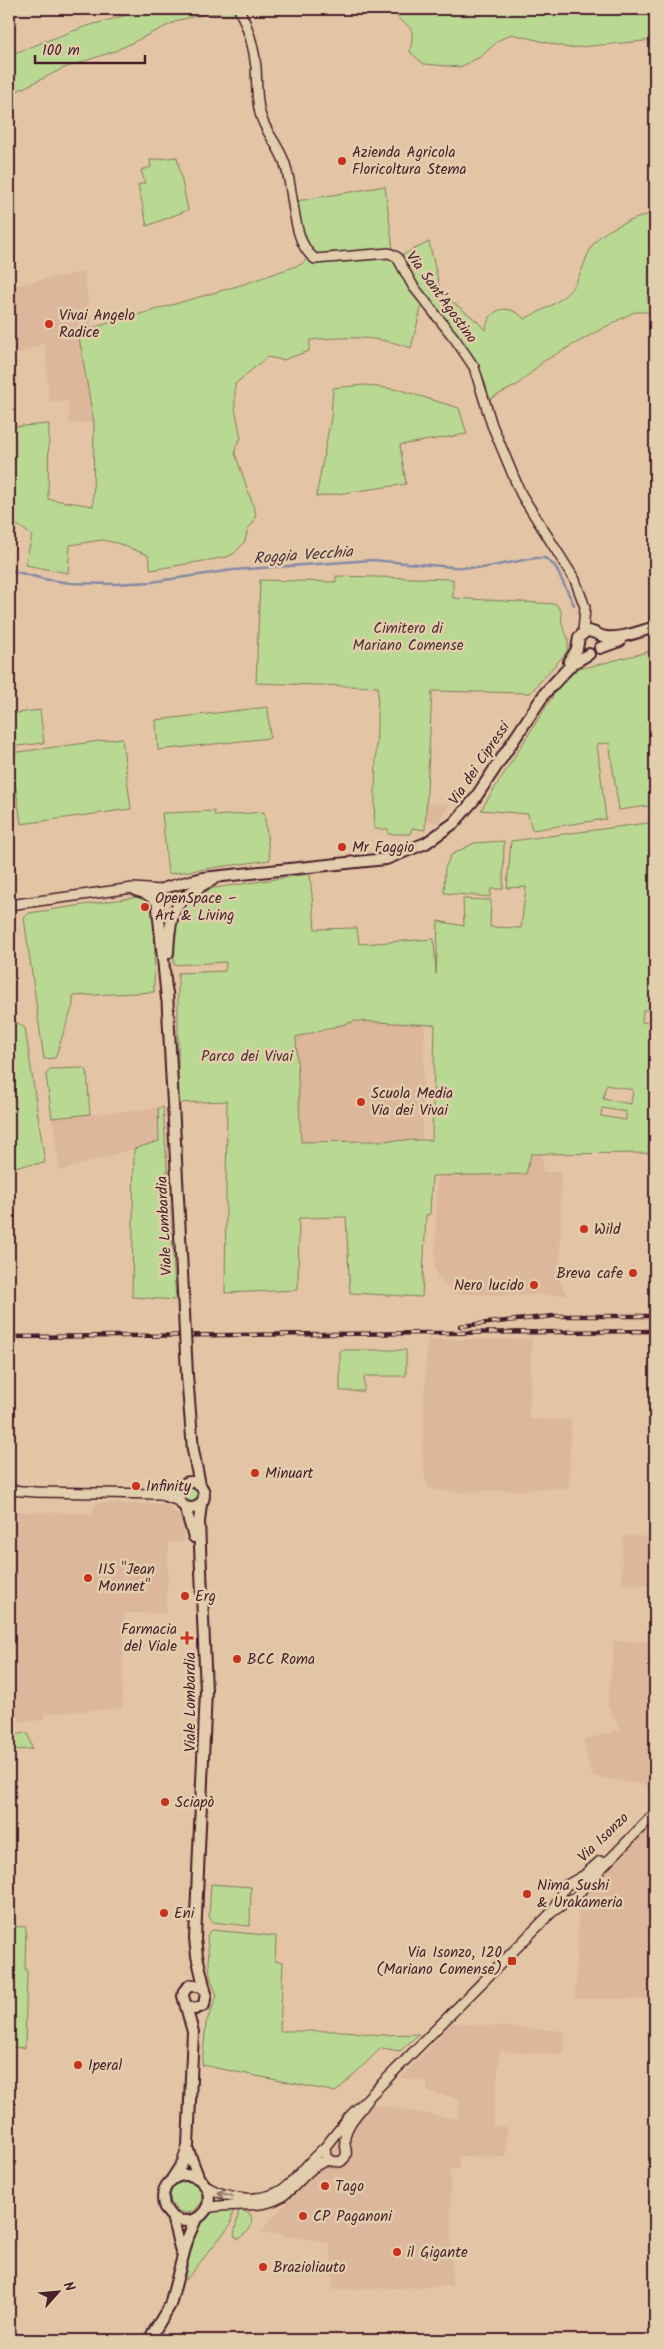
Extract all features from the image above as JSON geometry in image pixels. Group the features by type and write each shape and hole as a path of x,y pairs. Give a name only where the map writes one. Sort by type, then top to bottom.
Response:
{"main road":[{"path":"655,627 616,637 592,633 579,637 578,644 583,652 589,654 594,653 600,648 655,632"},
{"path":"592,633 601,640 600,648"},
{"name":"Via dei Cipressi","path":"372,859 417,844 442,827 457,813 538,696 573,658 578,644"},
{"name":"Via dei Cipressi","path":"173,886 200,879 386,858 414,849 435,838 454,823 474,800 545,692 568,667 589,654"},
{"name":"Via dei Cipressi","path":"178,904 186,894 216,878"},
{"path":"173,886 180,893 178,904 167,909 159,903 157,898 160,890 173,886"},
{"name":"Viale Lombardia","path":"159,903 167,999 187,1375 193,1450 200,1485"},
{"name":"Viale Lombardia","path":"167,999 168,939 170,925 178,904"},
{"name":"Viale Lombardia","path":"182,1486 190,1472 193,1450"},
{"path":"194,1482 200,1485 205,1494 201,1504 195,1508 182,1504 182,1486 194,1482"},
{"name":"Viale Lombardia","path":"182,1504 194,1532 198,1586 200,1810 197,1956"},
{"name":"Viale Lombardia","path":"200,1810 205,1751 206,1691 199,1522 201,1504"},
{"path":"193,2032 182,1996 184,1991 190,1986 195,1973 197,1956"},
{"path":"196,2219 184,2221 172,2216 166,2210 163,2198 166,2186 183,2162 188,2146 193,2032 201,2007 206,2001 197,1956"},
{"path":"190,1986 198,1985 205,1990"},
{"path":"186,2006 195,2009 201,2007"},
{"path":"149,2340 170,2305 196,2219 206,2208 208,2193 192,2164 188,2146"},
{"path":"172,2180 185,2175 202,2183"},
{"path":"172,2216 179,2238 182,2261"}],"street":[{"name":"Via Sant'Agostino","path":"239,9 249,31 256,67 257,101 260,116 285,161 291,181 300,240 308,254 315,259 389,253 397,257 413,286 455,338 474,367 492,425 521,494 575,580 592,633"},
{"path":"9,905 139,888 160,890"},
{"path":"124,890 140,892 159,903"},
{"path":"9,1490 158,1494 169,1493 182,1486"},
{"path":"9,1495 36,1492"},
{"path":"158,1494 182,1504"},
{"name":"Via Isonzo","path":"568,1885 594,1867 655,1805"},
{"name":"Via Isonzo","path":"368,2100 551,1913 655,1813"},
{"path":"568,1885 576,1887 569,1897 563,1888 568,1885"},
{"path":"202,2183 218,2193 236,2197 252,2198 266,2196 289,2184 333,2139 351,2115 368,2100"},
{"path":"344,2142 348,2128 368,2100"},
{"path":"206,2208 221,2204 254,2206 270,2202 295,2187 318,2164 330,2160 338,2162 345,2158 348,2149 344,2142 333,2139"},
{"path":"325,2147 325,2154 330,2160"}],"shaded area":[{"path":"84,272 92,328 78,332 94,423 69,423 69,401 49,402 45,343 9,357 9,286"},
{"path":"426,803 450,804 438,822 425,822"},
{"name":"Scuola Media Via dei Vivai","path":"356,1021 425,1024 422,1140 301,1142 295,1037"},
{"path":"158,1108 159,1141 60,1171 52,1118"},
{"path":"531,1154 542,1154 543,1172 561,1172 560,1282 567,1295 455,1294 438,1278 435,1268 437,1176 526,1174"},
{"path":"427,1339 532,1339 529,1419 571,1420 569,1488 461,1492 434,1490 427,1486 422,1454"},
{"name":"IIS \"Jean Monnet\"","path":"9,1501 13,1501 17,1510 22,1512 91,1513 97,1503 167,1504 183,1520 184,1542 169,1542 166,1613 124,1613 122,1708 44,1714 44,1720 9,1722"},
{"path":"623,1536 655,1537 655,1586 621,1584"},
{"path":"614,1641 655,1642 655,1787 592,1776 583,1740 620,1730 608,1705"},
{"path":"655,1819 655,1999 575,1999 579,1898"},
{"path":"452,2023 565,2031 563,2055 500,2051 493,2126 507,2127 506,2157 459,2156 459,2169 450,2169 452,2286 333,2290 330,2245 327,2242 260,2232 307,2180 297,2171 359,2102 458,2119 459,2098 427,2092 427,2081 401,2078"}],"green space":[{"path":"148,9 234,9 236,12 232,15 209,13 179,20 115,51 64,68 9,95 9,55 84,27"},
{"path":"391,9 655,9 655,40 569,48 512,34 499,40 482,56 460,67 424,64 410,52 412,41 411,29"},
{"path":"177,157 188,210 147,226 138,185 145,183 141,170 151,167 150,160"},
{"path":"385,186 393,250 317,255 310,251 302,231 297,201"},
{"path":"655,212 655,291 647,296 650,312 634,312 605,327 544,361 517,385 488,400 482,380 416,284 400,256 429,242 441,293 477,321 486,331 490,317 500,310 512,310 524,319 560,300 576,282 593,245 602,235 614,228"},
{"path":"307,258 316,263 391,258 422,305 411,348 385,341 361,338 310,340 309,351 283,360 267,357 235,384 235,408 241,438 236,446 235,453 256,514 253,524 248,528 245,541 235,553 227,557 151,570 148,555 117,543 102,540 70,545 68,573 25,565 32,536 21,527 9,522 9,427 49,424 48,499 93,506 94,423 78,332 244,284 302,264"},
{"path":"364,385 400,390 459,408 467,434 400,445 406,484 316,497 331,417 333,388"},
{"name":"Cimitero di Mariano Comense","path":"336,576 453,579 453,598 556,604 561,611 562,625 568,638 568,648 565,654 530,693 432,691 425,830 412,828 410,834 388,834 388,829 374,829 378,687 256,683 260,580 336,582"},
{"path":"655,650 655,805 619,810 609,743 597,744 606,819 532,830 528,814 481,810 561,683 581,667 588,667"},
{"path":"268,707 270,738 158,750 156,720"},
{"path":"40,710 44,743 9,747 9,714"},
{"path":"122,738 131,809 21,824 11,753"},
{"path":"214,811 215,816 264,812 270,860 168,874 162,813"},
{"name":"Parco dei Vivai","path":"655,822 655,1010 643,1010 642,1022 651,1023 651,1035 655,1035 655,1153 531,1154 526,1174 432,1176 430,1214 426,1215 422,1297 350,1293 346,1217 299,1218 298,1290 225,1293 227,1101 178,1103 178,973 225,971 226,962 174,965 176,927 184,909 201,894 214,888 310,874 315,929 357,928 359,944 434,939 436,974 438,921 464,926 463,899 491,900 490,927 521,928 526,887 507,888 511,841","holes":["356,1021 435,1025 432,1140 301,1142 296,1037","606,1085 633,1090 631,1104 603,1099","602,1108 626,1112 626,1120 601,1116"]},
{"path":"504,841 503,889 491,889 490,897 444,893 445,868 451,855 474,843"},
{"path":"137,897 149,902 155,914 154,992 73,996 73,1005 55,1058 44,1059 24,918 29,913"},
{"path":"9,1021 15,1021 25,1028 45,1163 9,1167"},
{"path":"83,1068 87,1071 90,1114 52,1118 46,1075 50,1069"},
{"path":"163,1107 176,1300 132,1297 134,1149 159,1141 158,1108"},
{"path":"340,1350 406,1350 406,1376 364,1376 364,1391 340,1391"},
{"path":"191,1487 199,1495 191,1503 183,1495"},
{"path":"28,1733 32,1749 9,1750 9,1735"},
{"path":"211,1884 251,1887 250,1926 212,1922 209,1916"},
{"path":"9,1926 26,1927 25,2048 9,2047"},
{"path":"212,1930 276,1936 275,1961 283,1962 280,2031 345,2031 379,2035 419,2034 400,2051 381,2048 336,2092 202,2065 206,2023 217,1996 210,1976 207,1935"},
{"path":"186,2181 192,2182 197,2186 201,2191 201,2203 197,2208 192,2212 186,2213 180,2212 175,2208 171,2203 170,2197 171,2191 175,2186 180,2182"},
{"path":"233,2208 231,2224 186,2280 186,2263 190,2242 198,2223 210,2211"},
{"path":"239,2209 250,2214 252,2222 248,2231 239,2239 234,2236"}],"waterway":[{"name":"Roggia Vecchia","path":"9,570 44,579 70,583 114,584 151,582 233,570 372,560 482,568 535,558 545,558 555,566 574,605"}],"railway":[{"path":"460,1326 554,1316 655,1316"},
{"path":"9,1337 655,1331"}],"place":[{"name":"Azienda Agricola Floricoltura Stema","path":"342,161"},
{"name":"Vivai Angelo Radice","path":"49,324"},
{"name":"Mr Faggio","path":"342,847"},
{"name":"OpenSpace – Art & Living","path":"145,907"},
{"name":"Scuola Media Via dei Vivai","path":"361,1102"},
{"name":"Wild","path":"584,1229"},
{"name":"Breva cafe","path":"633,1273"},
{"name":"Nero lucido","path":"534,1285"},
{"name":"Minuart","path":"255,1473"},
{"name":"Infinity","path":"136,1486"},
{"name":"IIS \"Jean Monnet\"","path":"88,1578"},
{"name":"Erg","path":"185,1596"},
{"name":"Farmacia del Viale","path":"187,1638"},
{"name":"BCC Roma","path":"237,1659"},
{"name":"Sciapò","path":"165,1802"},
{"name":"Nima Sushi & Urakameria","path":"527,1894"},
{"name":"Eni","path":"164,1913"},
{"name":"Via Isonzo, 120 (Mariano Comense)","path":"512,1961"},
{"name":"Iperal","path":"78,2065"},
{"name":"Tago","path":"325,2186"},
{"name":"CP Paganoni","path":"303,2216"},
{"name":"il Gigante","path":"397,2252"},
{"name":"Brazioliauto","path":"263,2267"}]}
